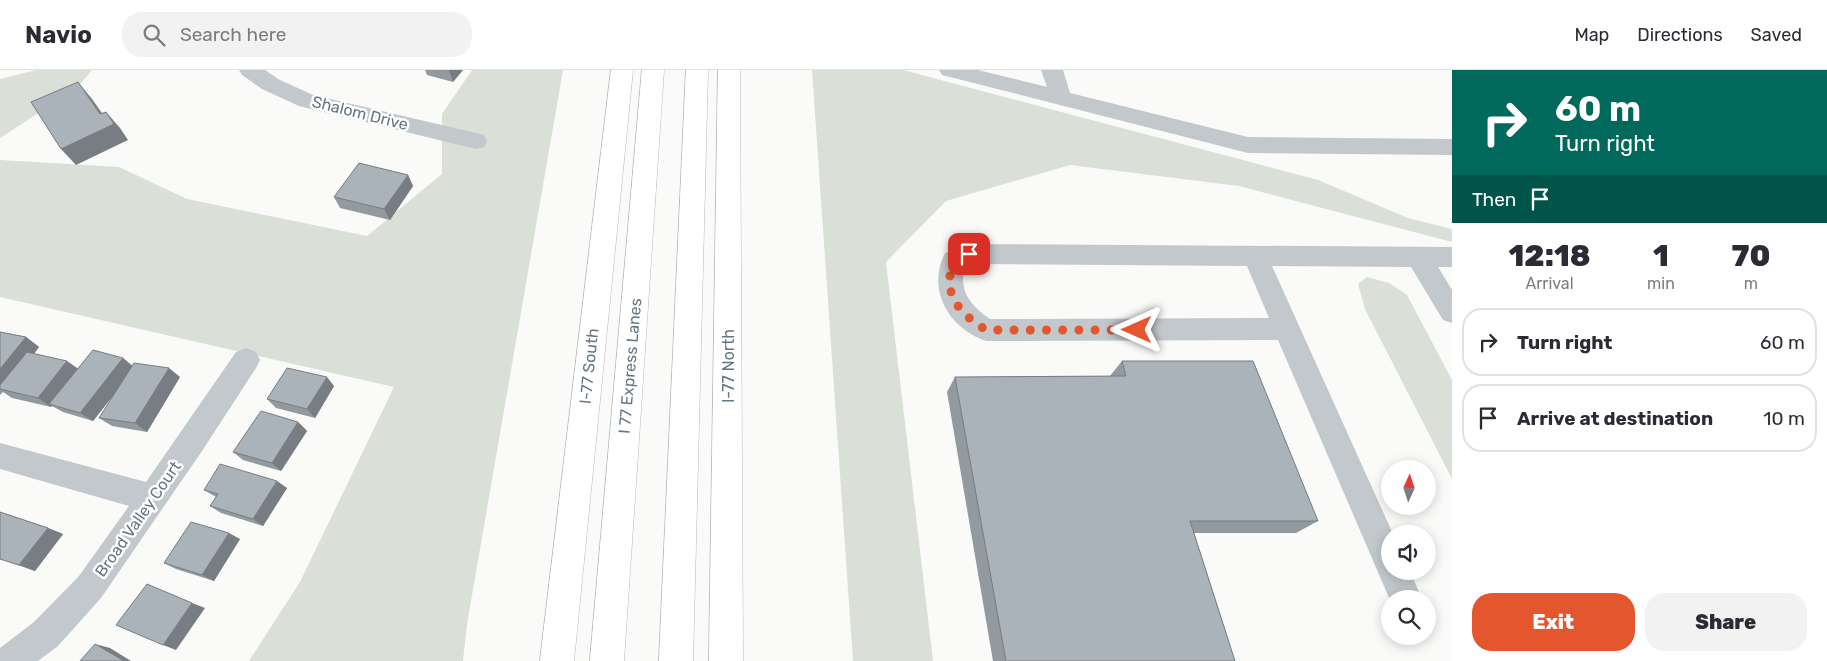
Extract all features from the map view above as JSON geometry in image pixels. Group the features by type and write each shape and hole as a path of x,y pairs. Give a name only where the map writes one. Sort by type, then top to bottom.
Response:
{"highway":[{"name":"I-77 South","path":"557,661 622,70"},
{"name":"I 77 Express Lanes","path":"607,661 653,70"},
{"path":"676,661 697,70"},
{"name":"I-77 North","path":"726,661 729,70"}],"street":[{"name":"Shalom Drive","path":"250,70 270,84 307,101 476,141"},
{"path":"950,70 1248,146 1452,147"},
{"path":"1052,70 1061,98"},
{"path":"1287,329 986,330 970,320 954,302 949,274 954,260 969,254 1452,257"},
{"path":"1255,256 1381,542"},
{"path":"1418,257 1452,312"},
{"name":"Broad Valley Court","path":"11,661 46,634 90,587 153,498 246,360"},
{"path":"0,456 153,498"}],"shaded area":[{"path":"36,70 92,70 77,88 0,138 0,79"},
{"path":"472,70 563,70 467,624 463,661 249,661 300,582 394,387 0,297 0,160 119,167 187,199 367,236 442,174 442,114"},
{"path":"812,70 903,70 1318,180 1408,218 1452,229 1452,242 1239,186 1070,165 946,201 886,262 933,661 853,661"},
{"path":"1367,277 1389,283 1407,295 1452,380 1452,479 1365,309 1358,284"}],"building":[{"path":"78,82 100,114 106,112 114,124 61,149 31,102"},
{"path":"359,163 408,175 384,209 334,197"},
{"path":"0,332 26,337 0,369"},
{"path":"93,350 123,358 80,413 49,404"},
{"path":"27,352 67,361 38,398 0,389 0,385"},
{"path":"1122,361 1253,361 1318,521 1190,521 1235,661 1006,661 955,377 1126,376"},
{"path":"134,363 169,368 135,423 99,418"},
{"path":"287,368 327,377 307,409 267,399"},
{"path":"261,411 298,422 272,463 233,452"},
{"path":"220,464 277,481 253,519 210,506 218,494 204,490"},
{"path":"0,512 48,528 19,565 0,559"},
{"path":"191,522 229,533 202,575 164,563"},
{"path":"147,584 192,603 163,645 116,625"},
{"path":"95,644 124,661 80,661"}],"route":[{"path":"969,254 954,260 949,274 954,302 970,320 986,330 1137,330"}]}
